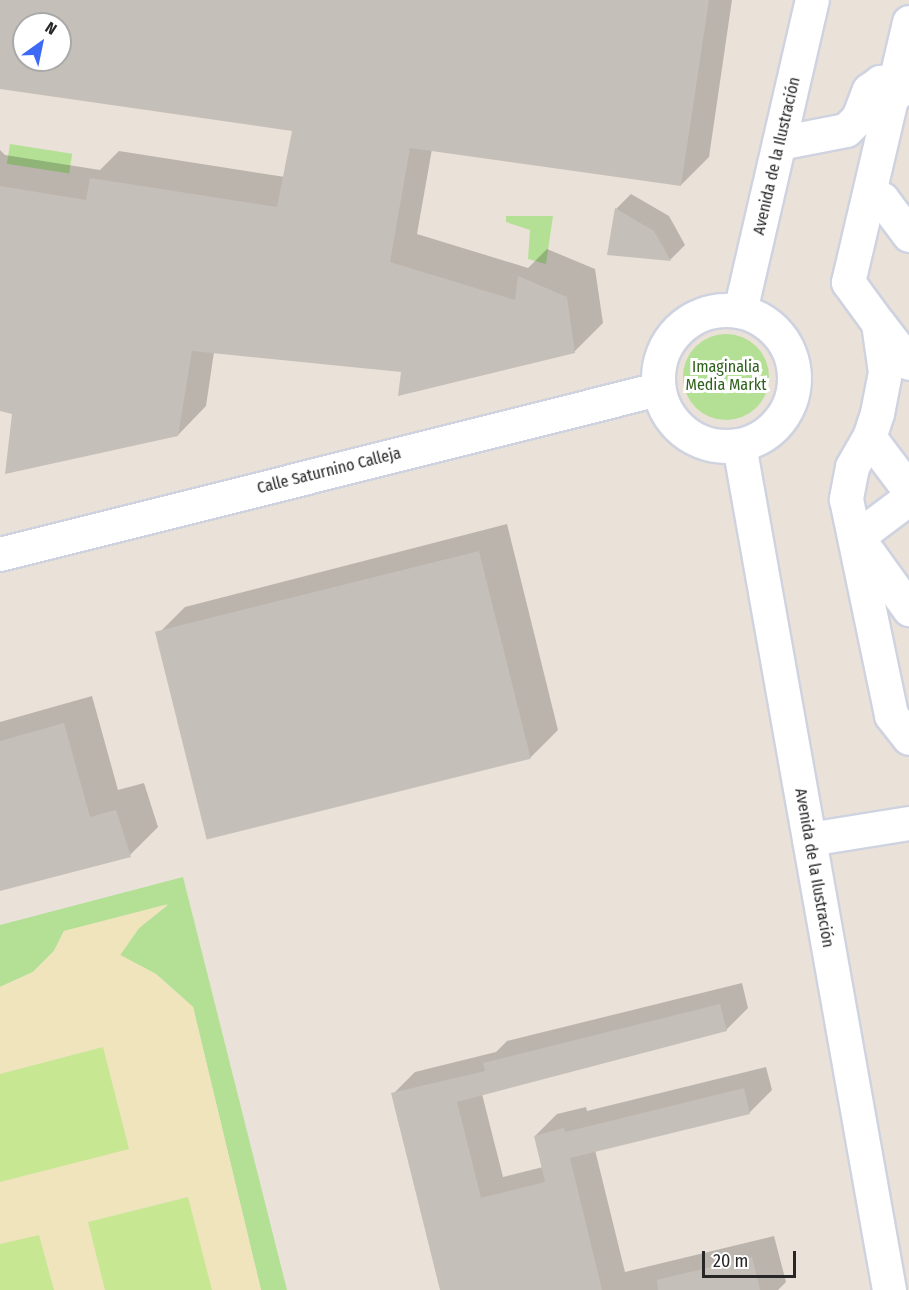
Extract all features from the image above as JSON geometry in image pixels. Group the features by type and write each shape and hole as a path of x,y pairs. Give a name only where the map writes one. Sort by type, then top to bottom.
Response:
{"street":[{"name":"Avenida de la Ilustración","path":"740,311 812,0"},
{"path":"909,22 901,96 868,194 848,282 909,363"},
{"path":"779,143 846,130 858,118 869,90 879,82 901,96"},
{"path":"868,194 882,199 909,235"},
{"path":"740,311 765,322 784,341 794,367 793,394 785,413 757,439 738,446 717,446 696,440 678,427 665,410 658,389 660,361 672,335 703,313 740,311"},
{"path":"878,323 885,372 869,437 852,467 846,499 856,537 891,715 909,738"},
{"name":"Calle Saturnino Calleja","path":"0,554 658,389"},
{"path":"869,437 909,490"},
{"name":"Avenida de la Ilustración","path":"738,446 889,1290"},
{"path":"856,537 909,498"},
{"path":"856,537 909,609"},
{"path":"809,839 909,823"}],"green space":[{"path":"10,144 72,154 69,174 7,164"},
{"path":"506,216 553,216 546,264 528,259 530,230 506,222"},
{"name":"Imaginalia Media Markt","path":"726,334 743,337 757,346 766,360 769,377 766,394 757,408 743,417 726,420 709,417 695,408 686,394 683,377 686,360 695,346 709,337"},
{"path":"183,877 287,1290 261,1290 193,1007 156,974 120,955 139,928 168,905 64,931 54,951 33,972 0,987 0,925"},
{"path":"103,1047 129,1149 0,1182 0,1074"},
{"path":"188,1197 212,1290 105,1290 88,1222"},
{"path":"39,1235 54,1290 0,1290 0,1244"}],"sand":[{"path":"168,904 139,928 120,955 156,974 193,1007 261,1290 212,1290 187,1197 88,1222 105,1290 54,1290 39,1235 0,1244 0,1182 129,1148 103,1047 0,1074 0,987 33,972 54,951 64,931"}],"building":[{"path":"0,0 709,0 681,186 410,148 390,262 515,300 518,276 567,297 575,353 398,396 401,372 192,351 178,436 5,474 12,414 0,411 0,186 86,200 90,178 277,207 292,131 0,89"},
{"path":"615,208 654,231 671,261 607,255"},
{"path":"479,551 531,759 207,839 155,632"},
{"path":"64,723 90,817 116,810 131,857 0,891 0,741"},
{"path":"720,1004 727,1031 457,1102 481,1198 545,1182 534,1136 564,1128 565,1132 744,1088 750,1114 570,1158 602,1290 440,1290 391,1093 485,1071 483,1063"},
{"path":"752,1257 760,1290 658,1290 657,1280"}]}
